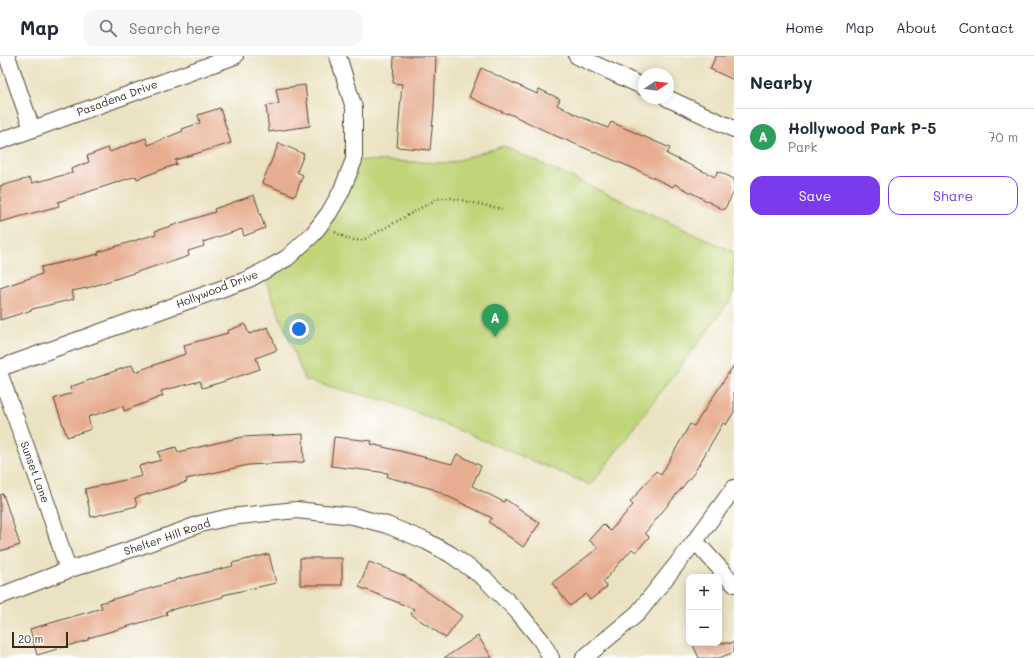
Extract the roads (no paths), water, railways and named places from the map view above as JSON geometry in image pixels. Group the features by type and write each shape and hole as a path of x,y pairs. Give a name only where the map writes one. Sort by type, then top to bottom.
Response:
{"street":[{"path":"7,56 32,129"},
{"name":"Pasadena Drive","path":"0,141 235,56"},
{"name":"Hollywood Drive","path":"0,368 249,279 287,258 313,234 329,213 341,192 354,160 354,108 338,56"},
{"path":"576,56 638,84"},
{"path":"674,101 734,129"},
{"name":"Sunset Lane","path":"0,375 48,507 68,570"},
{"path":"584,658 638,613 695,541 734,488"},
{"name":"Shelter Hill Road","path":"0,596 68,570 138,547 200,524 230,517 296,510 353,516 387,525 426,541 450,554 484,578 518,612 541,640 551,658"},
{"path":"695,541 734,584"}],"place":[{"name":"Hollywood Park P-5","path":"495,337"}]}
